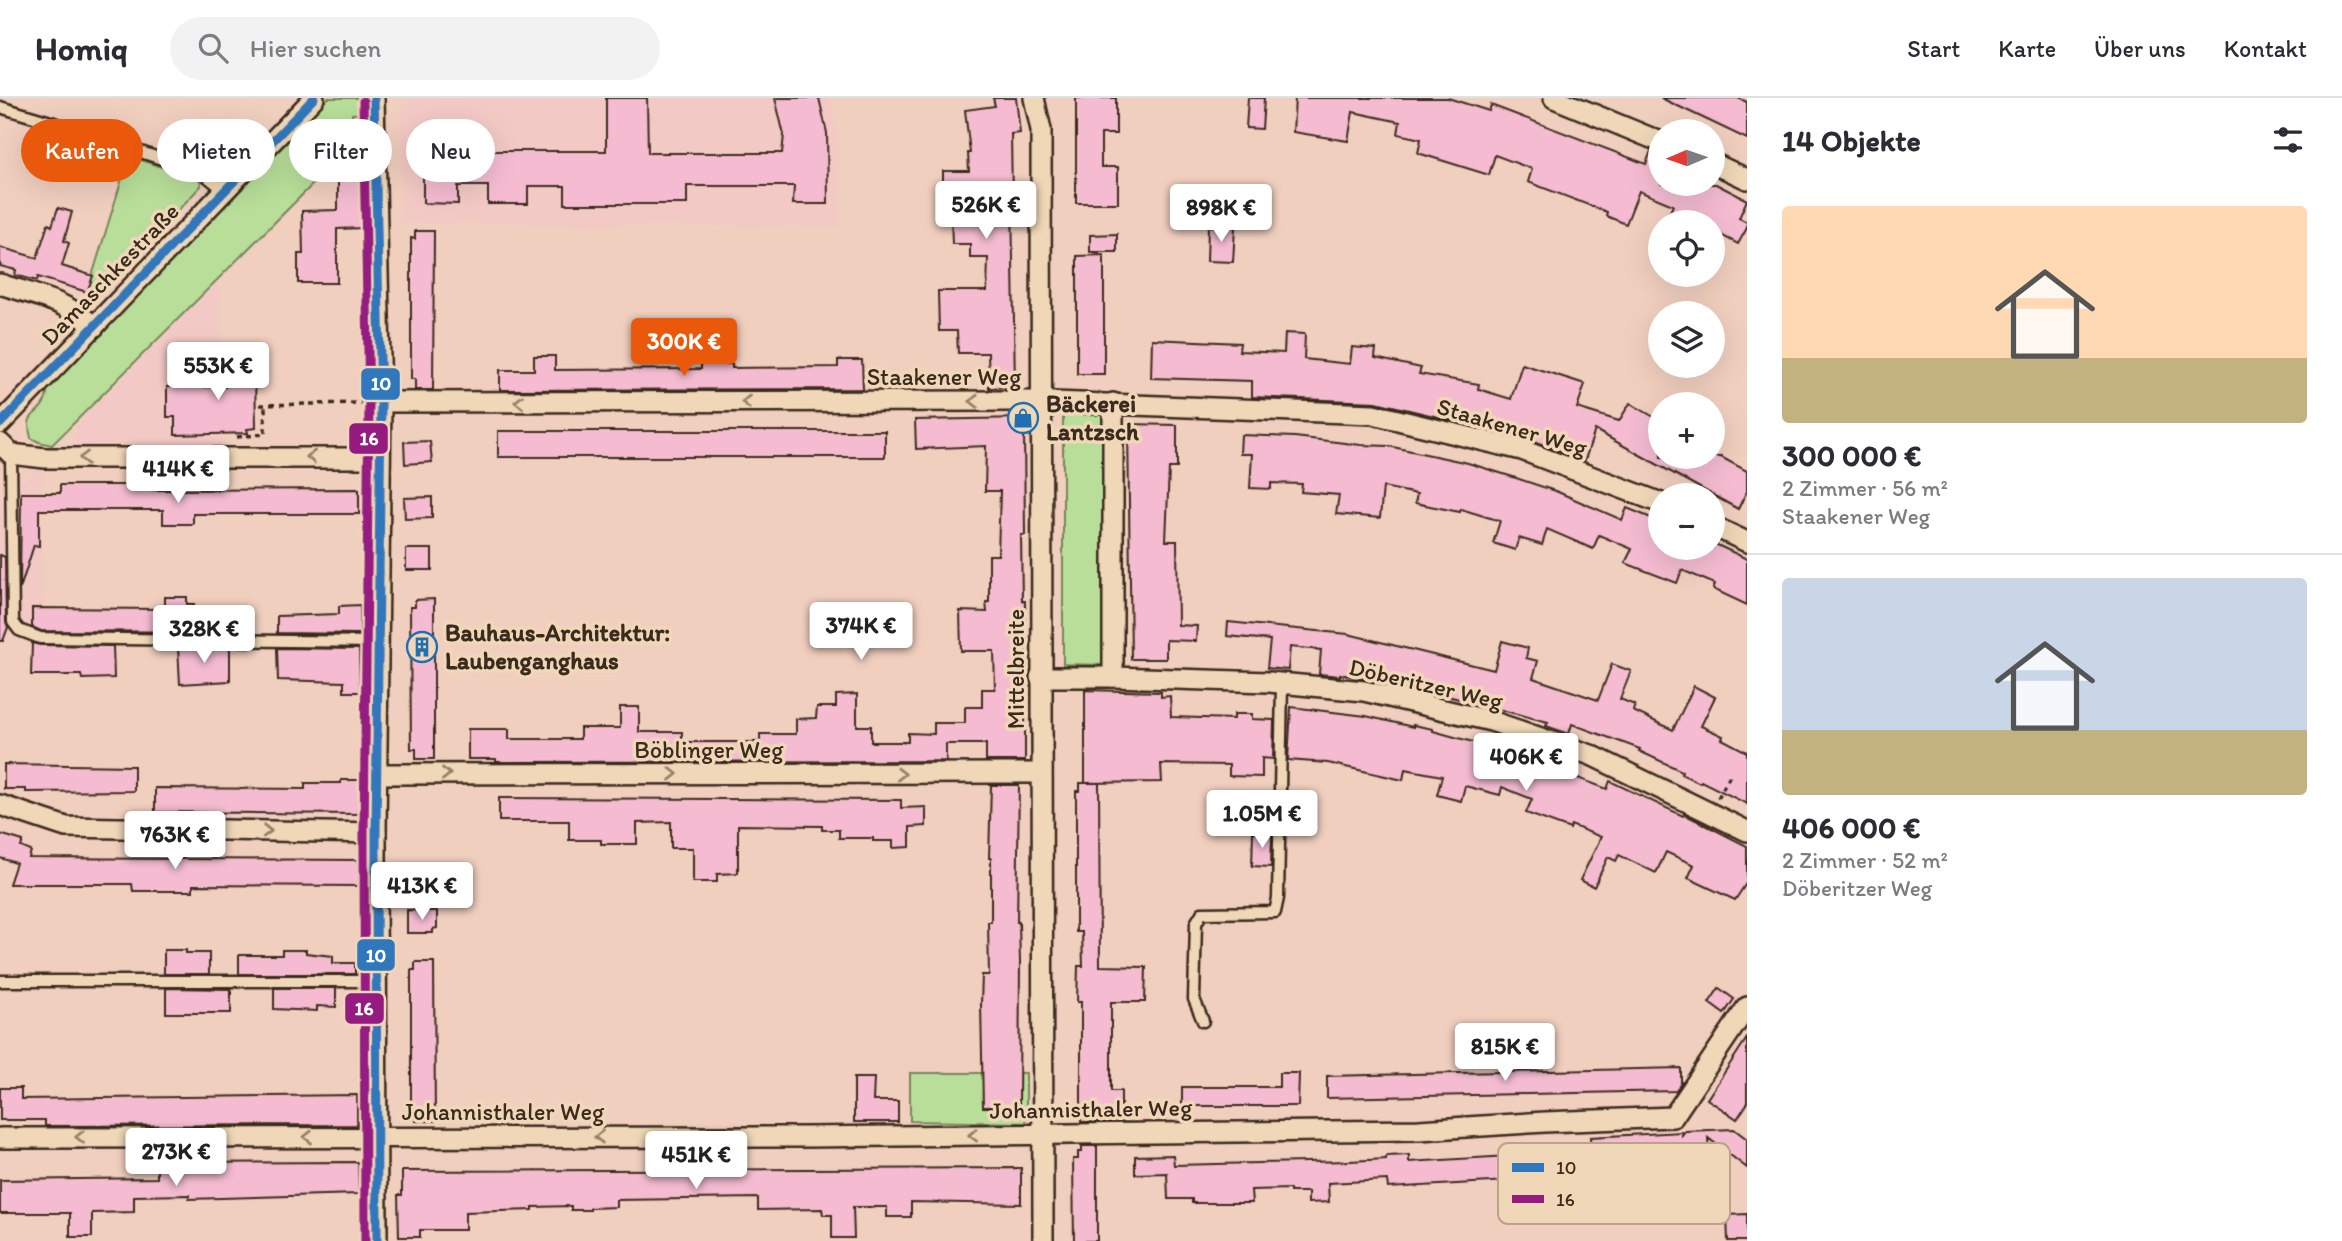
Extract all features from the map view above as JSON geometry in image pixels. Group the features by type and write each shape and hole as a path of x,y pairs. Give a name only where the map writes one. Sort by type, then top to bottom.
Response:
{"street":[{"name":"Damaschkestraße","path":"0,424 314,98"},
{"name":"Mittelbreite","path":"1034,98 1041,130 1043,1241"},
{"path":"1554,98 1648,137"},
{"path":"377,99 381,402 375,981 377,1241"},
{"path":"1726,169 1747,179"},
{"path":"0,284 63,304 80,313 94,327"},
{"name":"Staakener Weg","path":"381,402 1042,401 1373,414 1522,450 1648,498"},
{"path":"1113,403 1113,677"},
{"path":"6,449 45,458 379,458"},
{"path":"1725,532 1747,542"},
{"name":"Döberitzer Weg","path":"1040,677 1113,677 1282,684 1364,691 1491,721 1591,755 1747,831"},
{"name":"Böblinger Weg","path":"377,774 1041,773"},
{"path":"0,806 66,827 376,833"},
{"name":"Johannisthaler Weg","path":"0,1138 806,1137 1419,1130 1673,1117 1747,1007"}],"lane":[{"path":"0,107 202,173 224,190"},
{"path":"6,449 13,622 19,630 40,638 378,642"},
{"path":"1203,1021 1194,999 1195,923 1202,913 1275,912 1279,898 1282,684"},
{"path":"0,981 375,981"}],"path":[{"path":"237,456 237,437 265,434 262,405 381,402"},
{"path":"1710,812 1731,772"}],"shaded area":[{"path":"412,98 829,98 839,145 839,227 400,222 401,109"},
{"path":"217,282 223,347 223,450 74,449 75,425"},
{"path":"42,465 43,631 10,631 3,642 0,641 0,499"}],"green space":[{"path":"328,98 362,98 368,113 352,114 352,119 308,119"},
{"path":"289,138 289,182 315,182 52,445 31,438 30,419 45,401 47,389 247,182 275,182 275,153"},
{"path":"143,161 157,165 157,182 200,182 201,186 92,301 85,299 121,182 143,182"},
{"path":"1063,410 1107,411 1107,665 1063,664"},
{"path":"910,1073 1026,1073 1026,1123 910,1121"}],"building":[{"path":"606,98 647,98 648,153 782,153 784,135 775,98 819,98 827,133 828,204 793,204 794,186 687,186 687,204 565,204 565,186 528,186 528,204 488,204 488,186 458,186 458,204 423,203 423,182 495,182 495,151 606,151"},
{"path":"993,98 1016,98 1020,133 1011,134 1015,387 989,388 988,353 958,353 957,331 939,331 938,291 987,291 988,258 970,258 970,244 952,244 950,189 943,189 943,171 969,171 970,153 965,110 995,106"},
{"path":"1076,98 1116,98 1116,134 1101,134 1101,167 1118,167 1118,203 1076,203"},
{"path":"1248,98 1264,98 1262,129 1246,128"},
{"path":"1295,98 1448,98 1489,111 1491,105 1646,164 1648,159 1648,195 1639,191 1626,224 1606,216 1607,212 1528,182 1532,169 1495,155 1489,175 1418,153 1421,139 1398,134 1400,122 1353,112 1348,141 1293,132"},
{"path":"1661,98 1738,98 1747,102 1747,139 1726,129 1726,119 1705,119"},
{"path":"338,182 362,182 363,228 337,229 337,283 298,283 298,254 303,254 302,211 338,210"},
{"path":"1726,189 1747,200 1739,218 1747,222 1747,228 1738,244 1725,237 1725,210 1671,210 1673,205 1651,196 1726,196"},
{"path":"58,208 72,212 64,241 69,243 62,266 93,276 87,292 38,277 37,281 15,275 16,270 0,266 0,247 37,258 48,224 52,226"},
{"path":"1208,226 1235,227 1233,262 1207,261"},
{"path":"415,231 434,231 433,390 415,390 415,379 411,379 411,238 415,239"},
{"path":"1117,234 1117,252 1090,252 1090,235"},
{"path":"1104,255 1104,374 1077,374 1077,256"},
{"path":"1285,333 1305,334 1304,359 1350,364 1352,347 1376,349 1375,358 1421,368 1419,374 1479,384 1478,389 1511,399 1522,364 1585,384 1577,408 1619,421 1630,403 1648,414 1648,459 1595,430 1585,460 1525,438 1376,402 1252,397 1252,381 1151,378 1152,339 1240,343 1239,351 1284,353"},
{"path":"232,349 249,349 249,355 253,355 256,428 247,429 248,433 175,435 175,417 167,417 167,387 225,387 228,355 231,355"},
{"path":"534,356 555,356 555,370 701,369 701,364 732,364 732,368 838,367 838,360 862,360 863,389 500,390 500,370 534,370"},
{"path":"1026,418 1025,535 1021,535 1022,601 1025,601 1025,761 986,761 986,744 946,744 946,761 496,762 496,759 468,759 468,729 509,729 509,739 580,739 580,728 620,728 620,707 639,707 639,732 682,732 682,742 760,742 760,734 796,734 796,719 816,718 817,707 836,707 836,695 857,694 857,726 871,726 871,742 908,742 908,733 934,734 934,723 965,723 965,707 982,707 982,689 995,689 994,651 961,651 960,611 987,612 989,555 998,555 1000,491 985,491 986,446 916,449 915,420"},
{"path":"1128,424 1177,425 1177,468 1169,468 1166,541 1177,541 1178,625 1197,626 1196,641 1166,640 1166,659 1131,659"},
{"path":"498,431 885,431 885,457 498,457"},
{"path":"1241,435 1388,446 1468,463 1513,477 1558,492 1622,520 1627,508 1648,517 1648,560 1725,560 1725,549 1747,559 1747,605 1713,589 1715,584 1682,570 1677,583 1625,563 1632,549 1599,535 1593,549 1547,529 1542,545 1519,538 1515,550 1493,543 1500,521 1461,509 1460,512 1415,503 1417,494 1383,487 1380,518 1336,514 1339,495 1301,492 1302,484 1271,483 1271,489 1250,488 1252,454 1240,454"},
{"path":"430,441 432,462 405,464 404,442"},
{"path":"1725,459 1747,471 1747,491 1738,509 1725,502 1725,483 1691,483 1666,469 1725,469"},
{"path":"60,485 152,485 152,490 359,489 359,514 193,514 193,524 163,524 163,510 39,510 39,546 34,545 20,589 21,493 60,493"},
{"path":"432,497 432,518 405,519 404,498"},
{"path":"406,549 432,549 432,570 406,570"},
{"path":"0,555 5,557 8,627 3,641 0,641"},
{"path":"165,597 187,597 187,604 194,604 194,614 246,614 246,632 41,631 32,627 32,608 165,609"},
{"name":"Bauhaus-Architektur: Laubenganghaus","path":"434,599 434,759 416,759 416,749 411,749 410,607 415,607 415,600"},
{"path":"360,605 360,634 277,633 277,616 339,614 339,606"},
{"path":"1228,622 1348,634 1494,670 1502,641 1528,648 1526,658 1538,661 1533,678 1598,700 1612,664 1631,671 1620,699 1635,705 1633,711 1673,730 1694,686 1715,697 1701,726 1723,736 1722,739 1747,752 1747,804 1681,774 1682,771 1639,751 1640,749 1572,724 1569,734 1546,726 1548,722 1428,691 1340,674 1319,674 1321,650 1290,647 1288,670 1267,668 1270,640 1227,636"},
{"path":"32,643 113,646 114,678 82,679 81,675 31,675"},
{"path":"178,647 230,648 230,681 180,684"},
{"path":"277,648 359,649 360,692 344,692 344,682 278,680"},
{"path":"1085,690 1161,692 1161,697 1170,696 1171,717 1234,719 1234,714 1252,714 1252,719 1274,720 1273,759 1262,758 1262,777 1229,776 1229,765 1161,764 1162,782 1085,783"},
{"path":"1291,707 1366,716 1433,729 1509,752 1607,789 1610,781 1747,846 1747,882 1735,900 1688,878 1694,865 1666,852 1656,873 1619,855 1616,861 1608,857 1594,887 1580,880 1601,837 1571,825 1570,829 1526,813 1532,799 1502,787 1500,795 1465,786 1461,801 1437,795 1442,776 1405,769 1403,780 1328,763 1288,760"},
{"path":"4,764 134,766 134,791 26,792 26,789 4,789"},
{"path":"341,780 364,780 364,799 359,799 359,814 155,812 155,788 305,789 305,783 341,783"},
{"path":"1080,783 1099,783 1100,966 1146,967 1145,1002 1111,1002 1111,1091 1121,1091 1121,1111 1111,1111 1111,1121 1081,1122 1081,1002 1077,1002 1078,966 1083,966 1082,932 1076,932 1076,791 1080,791"},
{"path":"991,785 1019,785 1019,1107 983,1107 981,1004 982,975 989,975"},
{"path":"499,798 901,800 901,808 926,807 926,826 910,827 910,847 893,848 893,841 839,838 839,830 822,830 822,826 738,825 738,873 717,874 717,882 693,882 693,848 671,848 671,822 637,823 637,844 601,844 601,840 569,840 569,821 499,821"},
{"path":"1253,832 1272,833 1271,867 1252,866"},
{"path":"0,834 23,841 21,847 31,851 29,858 358,860 358,886 193,885 193,891 133,891 132,884 9,884 16,863 0,858"},
{"path":"407,910 437,911 437,928 433,929 433,933 407,933"},
{"path":"164,950 209,953 209,974 164,974"},
{"path":"282,950 306,950 306,953 333,956 333,963 355,963 355,974 239,974 239,955 282,955"},
{"path":"415,962 434,962 435,1121 416,1121 416,1112 411,1112 411,970 415,970"},
{"path":"166,988 231,989 231,1013 166,1013"},
{"path":"274,988 336,988 336,1007 317,1006 317,1011 274,1009"},
{"path":"1719,988 1734,999 1724,1014 1709,1003"},
{"path":"1747,1038 1747,1104 1737,1119 1707,1099"},
{"path":"1681,1068 1681,1083 1676,1091 1327,1098 1327,1076"},
{"path":"1279,1073 1299,1073 1298,1106 1182,1106 1182,1087 1279,1087"},
{"path":"854,1078 874,1078 873,1101 898,1101 898,1122 854,1122"},
{"path":"0,1088 21,1088 21,1099 357,1095 357,1125 45,1126 45,1120 0,1120"},
{"path":"1734,1129 1747,1139 1747,1168 1730,1155 1730,1143 1714,1143 1708,1138 1708,1143 1590,1143 1590,1137 1682,1132 1682,1135 1685,1131"},
{"path":"1082,1146 1097,1146 1097,1241 1074,1241 1073,1159 1078,1159"},
{"path":"1173,1155 1174,1165 1350,1161 1409,1155 1409,1162 1498,1157 1498,1182 1388,1188 1387,1180 1328,1183 1329,1202 1308,1203 1308,1192 1290,1192 1290,1189 1251,1190 1252,1203 1192,1203 1192,1199 1168,1199 1167,1173 1135,1174 1135,1156"},
{"path":"358,1162 359,1194 189,1199 189,1195 134,1196 134,1212 92,1213 92,1237 70,1237 70,1213 0,1213 0,1180 157,1178 157,1163"},
{"path":"1021,1168 1021,1204 911,1202 911,1217 887,1217 887,1207 853,1207 854,1238 832,1238 832,1215 823,1215 822,1209 758,1210 758,1198 616,1200 616,1207 590,1210 571,1210 571,1206 465,1212 465,1230 420,1230 420,1237 399,1237 398,1195 402,1195 402,1171"},
{"path":"1747,1214 1747,1241 1728,1241 1730,1215"}],"transit line":[{"name":"10","path":"0,424 314,98"},
{"name":"10","path":"374,98 381,402 376,833 377,1241"},
{"name":"16","path":"363,101 369,402 364,833 365,1241"}],"place":[{"name":"Bäckerei Lantzsch","path":"1023,418"},
{"name":"Bauhaus-Architektur: Laubenganghaus","path":"422,647"}]}
